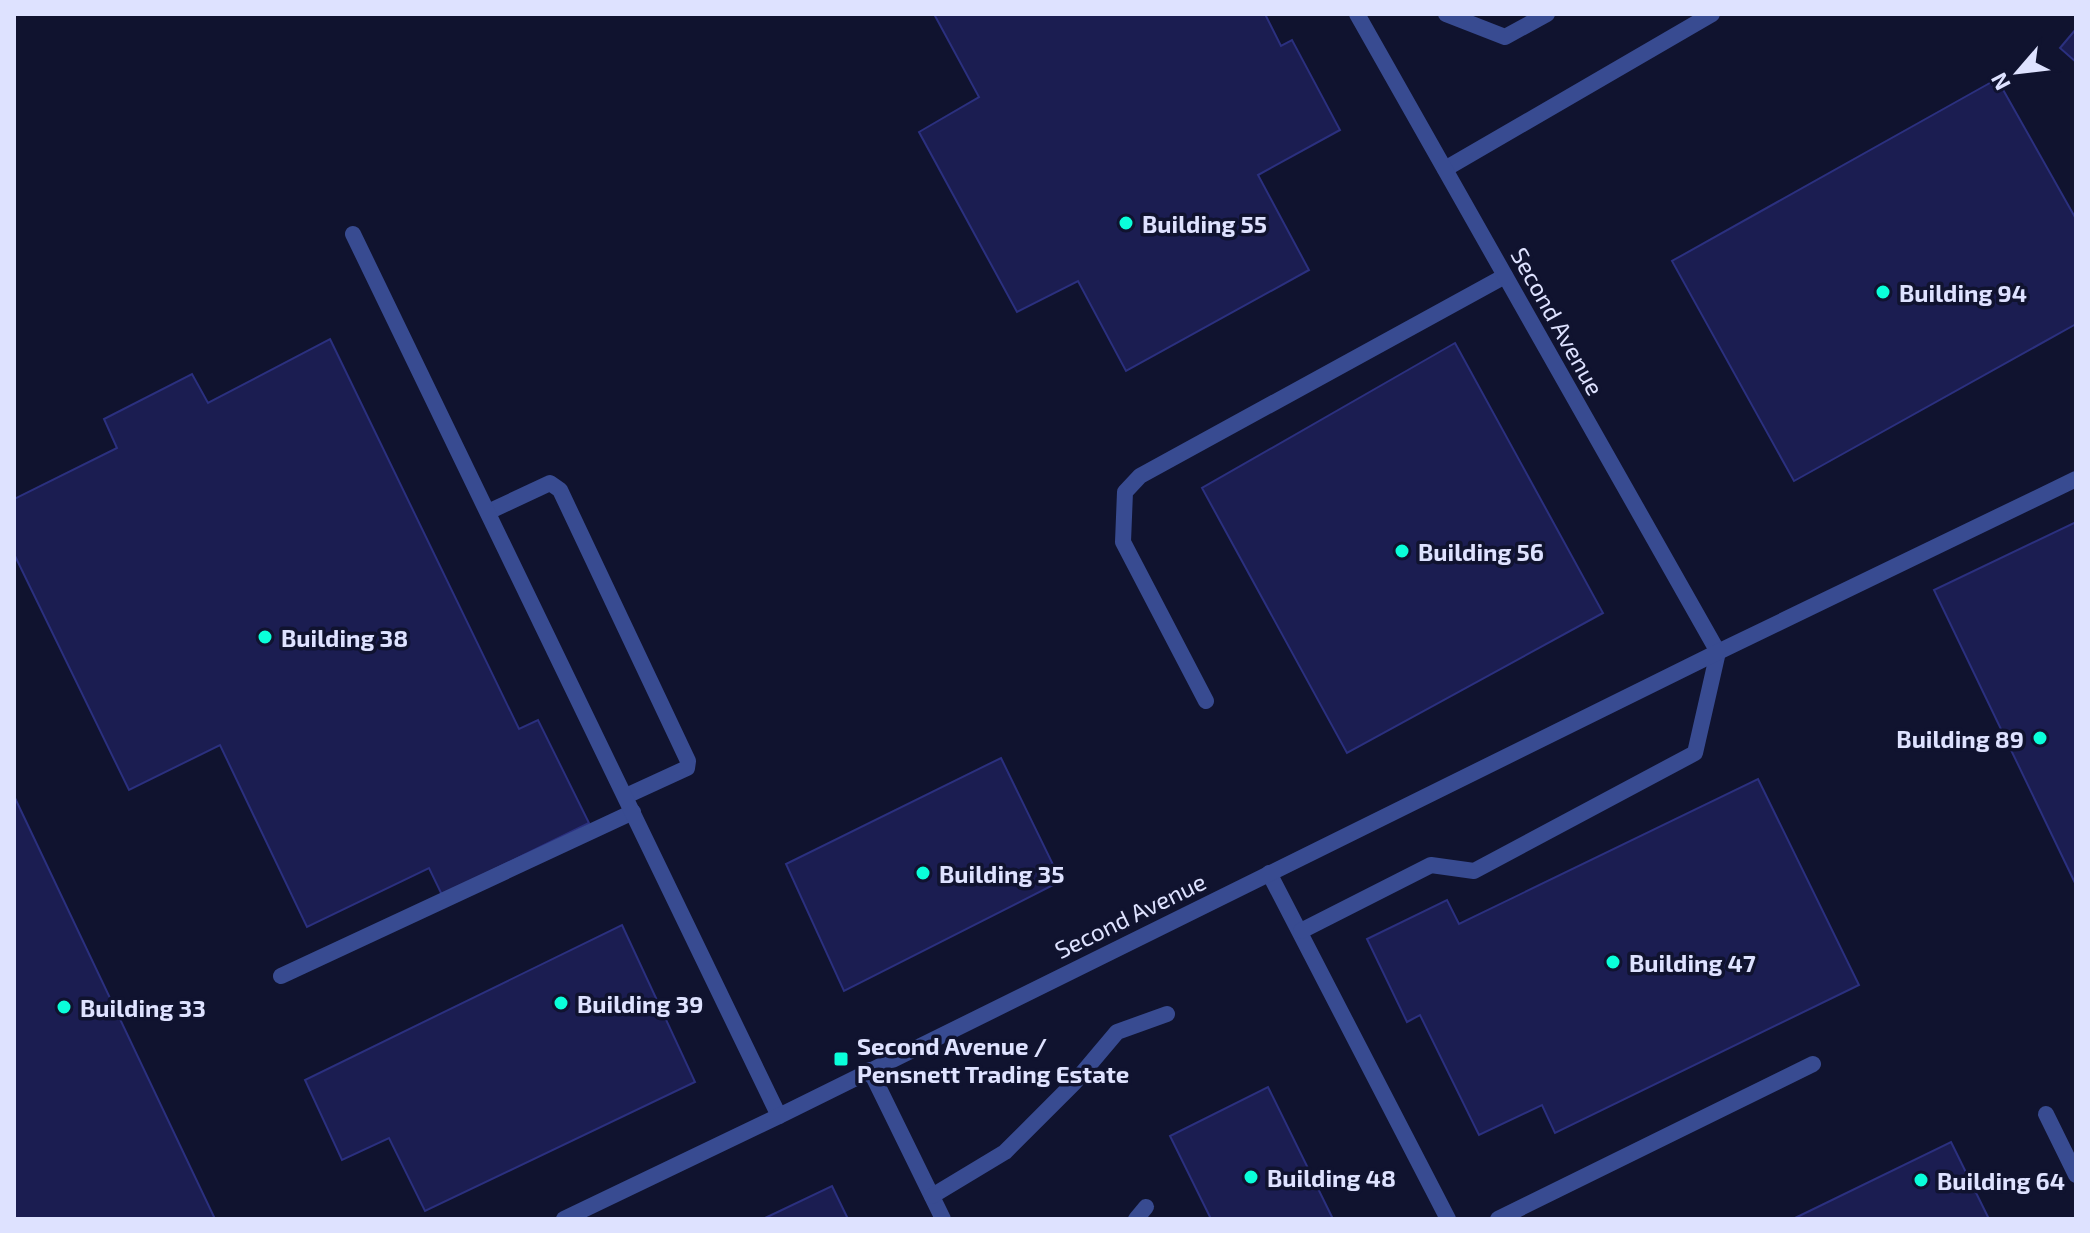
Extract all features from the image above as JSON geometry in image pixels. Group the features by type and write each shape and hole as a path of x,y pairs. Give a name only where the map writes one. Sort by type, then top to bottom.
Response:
{"street":[{"name":"Second Avenue","path":"1357,14 1718,652"},
{"path":"1446,14 1505,37 1547,14"},
{"path":"1445,169 1712,14"},
{"path":"353,234 779,1116"},
{"path":"1206,701 1123,542 1125,492 1140,476 1505,276"},
{"name":"Second Avenue","path":"564,1219 2076,479"},
{"path":"488,512 550,483 560,490 688,761 687,768 626,796"},
{"path":"1301,931 1431,865 1474,871 1695,753 1718,652"},
{"path":"281,976 633,812"},
{"path":"1269,873 1448,1219"},
{"path":"932,1196 1005,1152 1074,1083 1117,1032 1167,1014"},
{"path":"1498,1219 1813,1064"},
{"path":"870,1070 943,1219"},
{"path":"2046,1114 2076,1175"}],"building":[{"name":"Building 55","path":"934,14 1265,14 1281,46 1292,40 1340,130 1258,175 1309,270 1126,371 1078,281 1017,312 919,132 979,97"},
{"path":"2076,29 2076,62 2060,48"},
{"name":"Building 94","path":"1997,79 2076,219 2076,324 1794,481 1672,261"},
{"name":"Building 38","path":"330,339 519,729 538,720 589,823 442,895 429,868 307,927 220,745 129,790 14,554 14,499 117,448 104,419 192,374 208,403"},
{"name":"Building 56","path":"1455,343 1603,613 1347,753 1202,488"},
{"name":"Building 89","path":"2076,522 2076,885 1934,590"},
{"name":"Building 35","path":"1001,758 1061,881 844,991 786,864"},
{"name":"Building 47","path":"1758,779 1859,985 1555,1133 1542,1105 1479,1135 1420,1015 1407,1022 1367,939 1447,900 1459,924"},
{"name":"Building 33","path":"14,796 215,1219 14,1219"},
{"name":"Building 39","path":"622,925 695,1082 425,1211 389,1138 342,1160 305,1080"},
{"name":"Building 48","path":"1268,1087 1333,1219 1211,1219 1170,1136"},
{"name":"Building 64","path":"1951,1142 1989,1219 1793,1219"},
{"path":"832,1186 848,1219 763,1219"}],"place":[{"name":"Building 55","path":"1126,223"},
{"name":"Building 94","path":"1883,292"},
{"name":"Building 56","path":"1402,551"},
{"name":"Building 38","path":"265,637"},
{"name":"Building 89","path":"2040,738"},
{"name":"Building 35","path":"923,873"},
{"name":"Building 47","path":"1613,962"},
{"name":"Building 39","path":"561,1003"},
{"name":"Building 33","path":"64,1007"},
{"name":"Second Avenue / Pensnett Trading Estate","path":"841,1059"},
{"name":"Building 48","path":"1251,1177"},
{"name":"Building 64","path":"1921,1180"}]}
